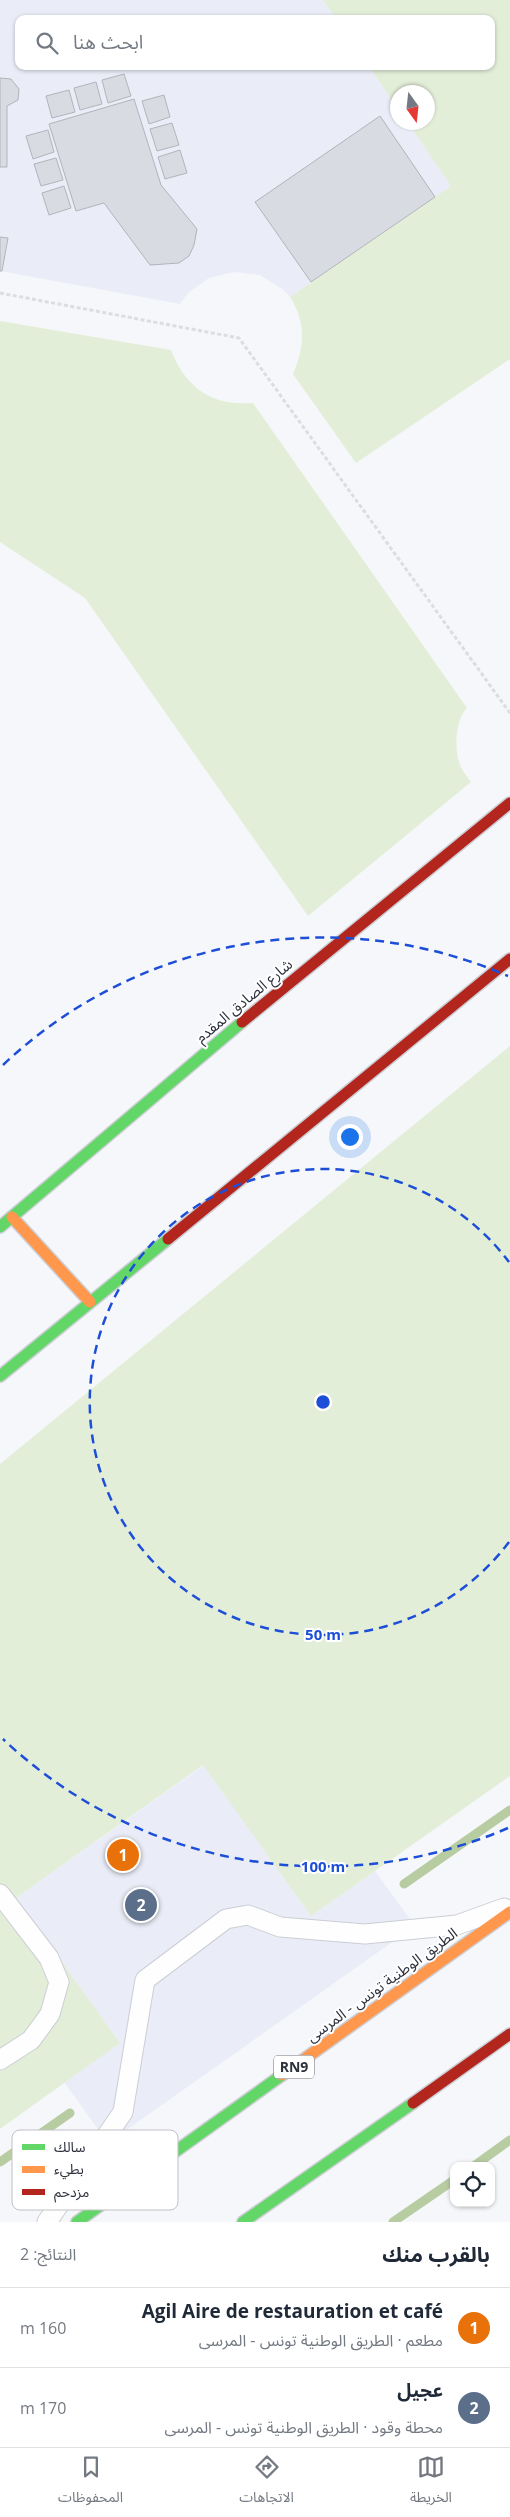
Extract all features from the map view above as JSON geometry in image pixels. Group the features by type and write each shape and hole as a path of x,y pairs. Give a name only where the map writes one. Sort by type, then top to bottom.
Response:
{"main road":[{"name":"شارع الصادق المقدم","path":"0,1227 226,1035 510,803"},
{"path":"0,1376 318,1118 510,959"},
{"path":"12,1217 90,1302"},
{"name":"الطريق الوطنية تونس - المرسى","path":"178,2150 510,1912"},
{"path":"243,2222 510,2034"},
{"name":"الطريق الوطنية تونس - المرسى","path":"77,2222 94,2210"}],"lane":[{"path":"0,1894 49,1958 59,1982 50,2014 31,2040 0,2060"},
{"path":"111,2130 123,2112 145,1980 226,1919 248,1915 280,1927 365,1934 457,1924 510,1906"},
{"path":"47,2222 55,2210"}],"path":[{"path":"0,293 238,338 510,713"}],"shaded area":[{"path":"0,0 323,0 333,15 15,15 15,70 372,70 390,97 390,130 413,130 451,186 290,297 282,289 260,275 234,272 209,278 188,293 180,304 0,271"},
{"path":"204,1765 311,1916 375,1871 415,1926 126,2130 99,2130 64,2082 120,2043 16,1898"}],"green space":[{"path":"323,0 510,0 510,359 356,463 293,374 300,354 302,335 299,316 290,297 451,186 413,130 435,130 435,85 390,85 390,97 372,70 495,70 495,15 333,15"},
{"path":"0,321 171,350 184,375 202,392 213,398 225,401 253,403 467,708 460,720 456,744 460,765 471,782 308,916 85,598 0,542"},
{"path":"510,1046 510,1776 311,1916 203,1765 16,1898 120,2043 0,2129 0,1464"}],"building":[{"path":"124,74 131,96 108,103 102,80"},
{"path":"0,78 11,79 19,89 18,100 7,106 7,167 0,167"},
{"path":"96,82 102,104 80,110 74,88"},
{"path":"69,90 75,112 52,118 46,96"},
{"path":"164,95 170,117 149,124 142,101"},
{"path":"134,99 161,185 197,229 194,245 189,256 179,263 150,265 104,203 76,211 49,124"},
{"path":"380,116 435,197 311,282 255,202"},
{"path":"172,123 179,145 157,151 150,129"},
{"path":"48,130 54,152 33,159 26,136"},
{"path":"180,150 187,173 165,179 158,157"},
{"path":"56,158 63,180 41,186 34,164"},
{"path":"64,186 71,208 49,215 42,193"},
{"path":"0,237 8,238 2,271 0,271"}],"waterway":[{"path":"404,1884 510,1810"},
{"path":"46,2130 70,2113"},
{"path":"480,2162 510,2140"},
{"path":"0,2162 12,2154"},
{"path":"393,2222 450,2183"}],"traffic: fast":[{"path":"0,1227 242,1022"},
{"path":"0,1376 168,1239"},
{"path":"178,2150 282,2075"},
{"path":"243,2222 413,2103"},
{"path":"77,2222 94,2210"}],"traffic: slow":[{"path":"12,1217 90,1302"},
{"path":"282,2075 510,1912"}],"traffic: jam":[{"path":"242,1022 510,803"},
{"path":"168,1239 510,959"},
{"path":"413,2103 510,2034"}],"place":[{"name":"Agil Aire de restauration et café","path":"123,1855"},
{"name":"عجيل","path":"141,1905"}]}
